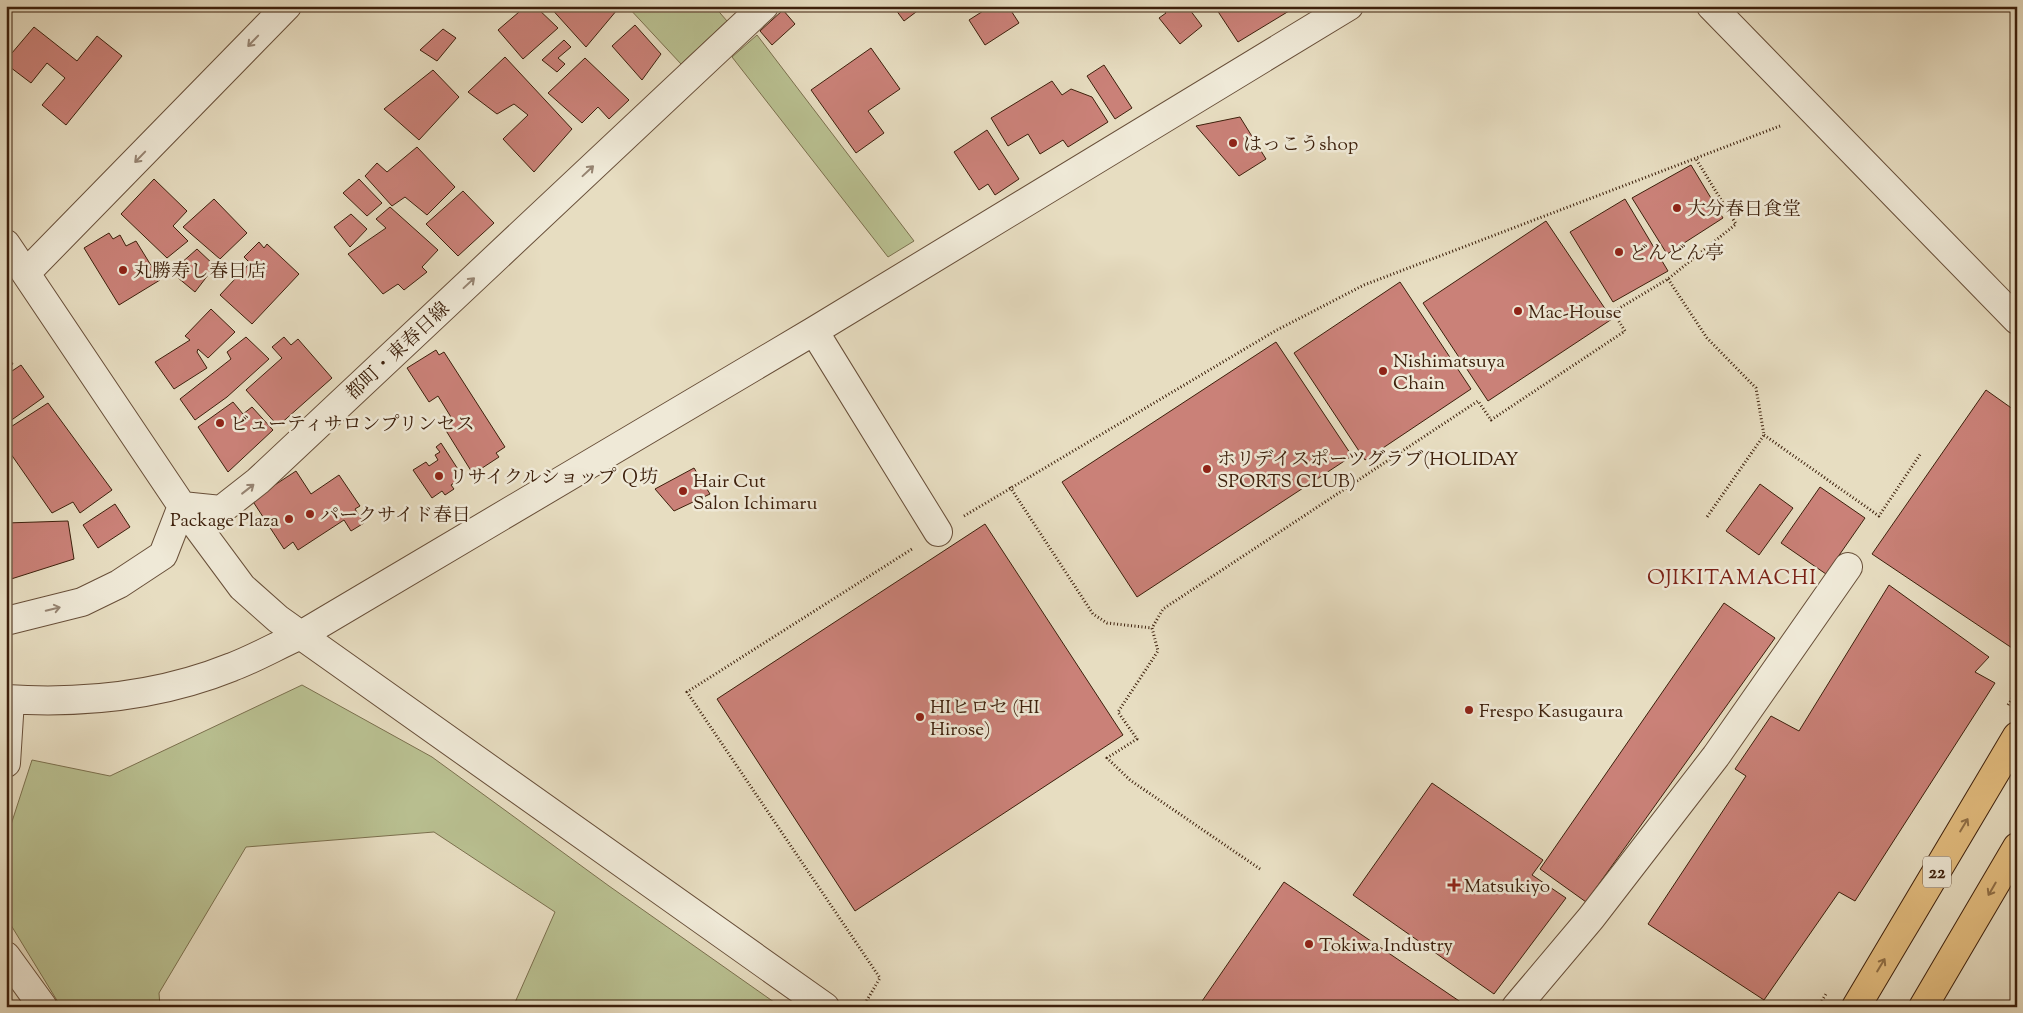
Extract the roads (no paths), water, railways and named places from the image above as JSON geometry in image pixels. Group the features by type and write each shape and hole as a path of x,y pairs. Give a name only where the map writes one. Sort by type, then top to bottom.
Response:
{"main road":[{"name":"22","path":"1856,1007 2017,736"},
{"path":"1923,1007 2017,847"}],"street":[{"path":"26,273 288,6"},
{"name":"都町・東春日線","path":"182,506 221,510 258,481 764,6"},
{"path":"1711,6 2017,320"},
{"path":"6,763 8,700 95,700 162,688 232,667 302,635 814,331 1338,9"},
{"path":"6,244 182,506 242,587 278,619 825,1007"},
{"path":"814,331 938,532"},
{"path":"6,621 82,602 119,584 163,554 182,506"},
{"path":"1516,1007 1591,918 1716,756 1848,567"},
{"path":"6,956 43,1007"}],"place":[{"name":"はっこうshop","path":"1233,143"},
{"name":"大分春日食堂","path":"1677,208"},
{"name":"どんどん亭","path":"1619,252"},
{"name":"丸勝寿し春日店","path":"123,270"},
{"name":"Mac-House","path":"1518,311"},
{"name":"Nishimatsuya Chain","path":"1383,371"},
{"name":"ビューティサロンプリンセス","path":"220,423"},
{"name":"ホリデイスポーツグラブ(HOLIDAY SPORTS CLUB)","path":"1207,469"},
{"name":"リサイクルショップ Ｑ坊","path":"439,476"},
{"name":"Hair Cut Salon Ichimaru","path":"683,491"},
{"name":"パークサイド春日","path":"310,514"},
{"name":"Package Plaza","path":"289,519"},
{"name":"Frespo Kasugaura","path":"1469,710"},
{"name":"HIヒロセ (HI Hirose)","path":"920,717"},
{"name":"Matsukiyo","path":"1454,885"},
{"name":"Tokiwa Industry","path":"1309,944"}],"district":[{"name":"OJIKITAMACHI","path":"1732,577"}]}
